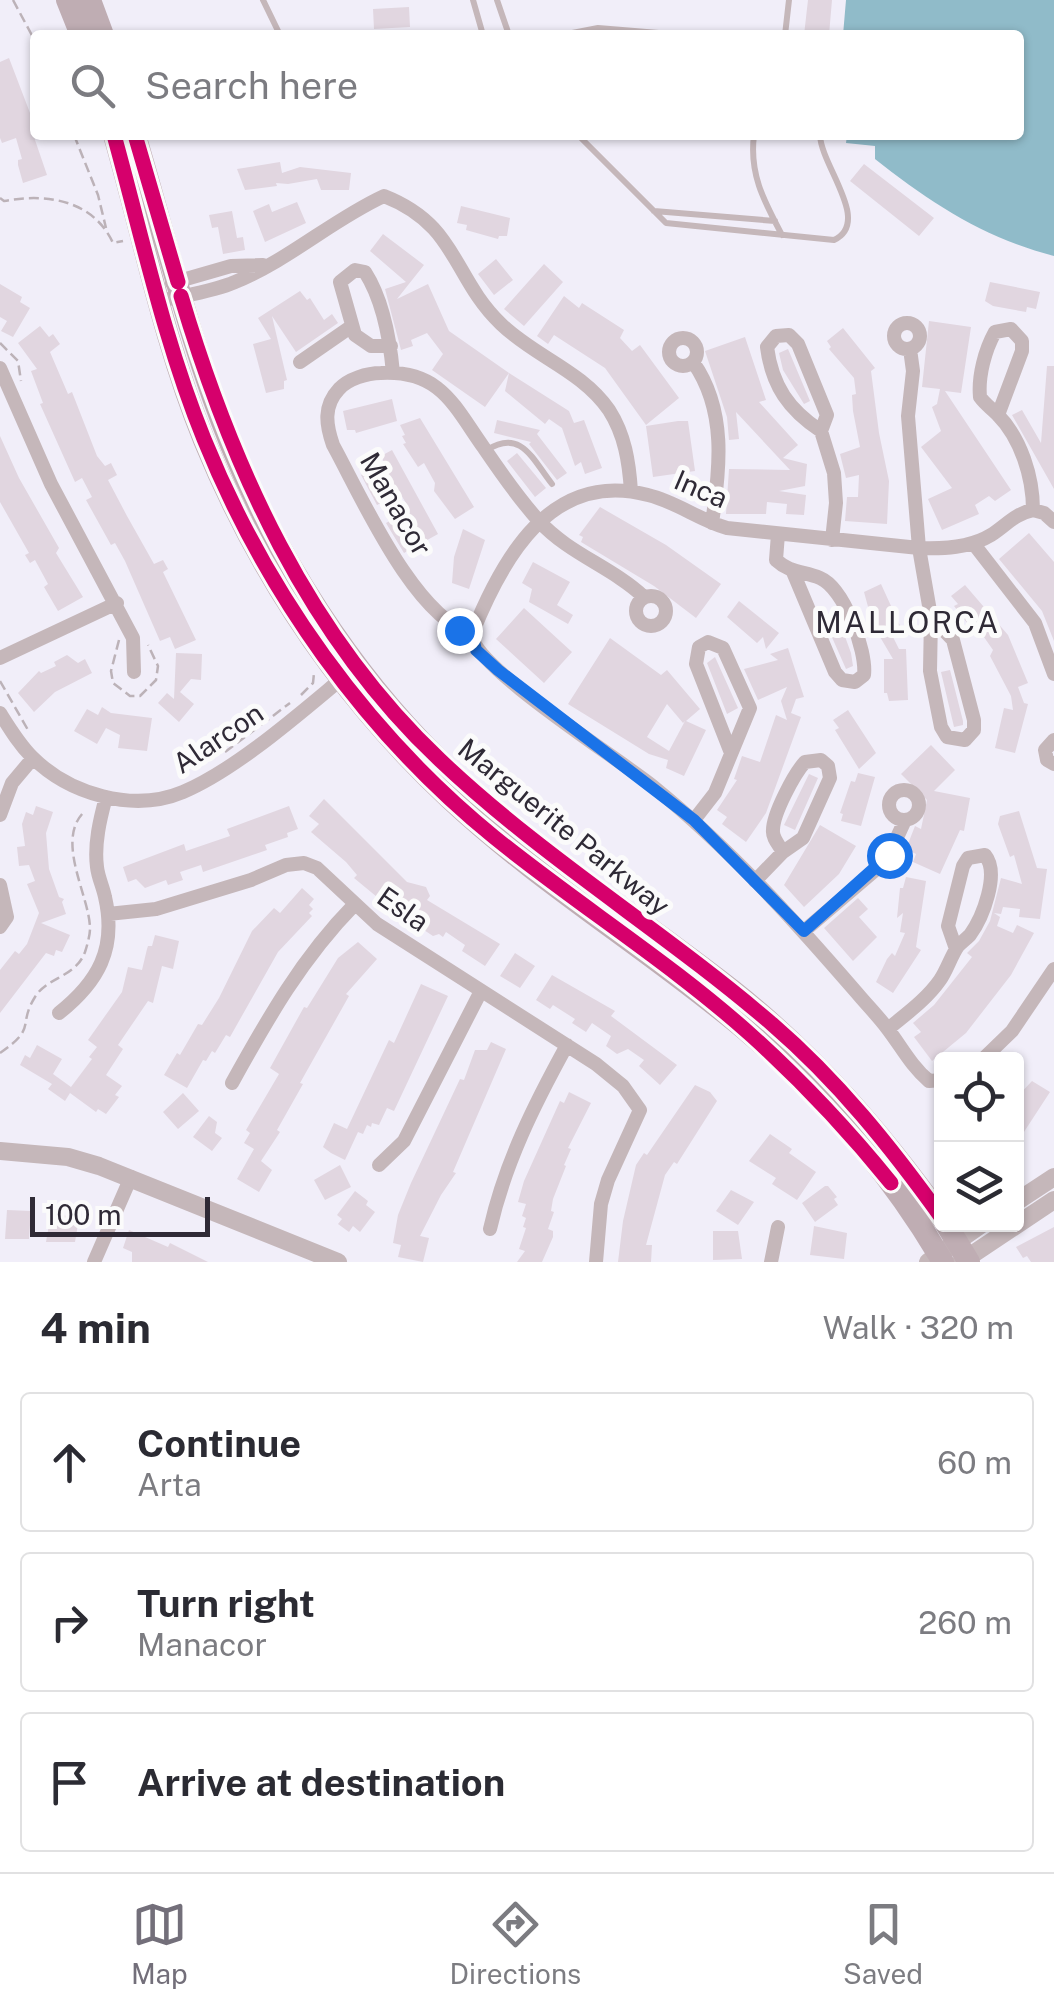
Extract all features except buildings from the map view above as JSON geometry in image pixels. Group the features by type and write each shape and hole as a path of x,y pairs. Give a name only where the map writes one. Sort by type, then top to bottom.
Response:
{"main road":[{"path":"66,0 78,30"},
{"path":"90,0 101,30"},
{"name":"Marguerite Parkway","path":"116,140 169,291 260,511 349,672 406,756 478,824 749,1032 810,1090 951,1253"},
{"name":"Marguerite Parkway","path":"136,140 169,291"},
{"name":"Marguerite Parkway","path":"349,672 468,786 734,992 826,1074 934,1207"}],"street":[{"path":"169,291 236,282 384,196 407,205 428,220 448,243 488,311 504,328 565,368 599,397 621,434 632,491"},
{"path":"169,291 231,266 269,265"},
{"path":"231,266 236,282"},
{"path":"390,346 363,343 352,326 340,282 355,270 365,272 371,282 390,346 393,372 428,382 444,392 456,403 539,520 578,554 630,584 644,597"},
{"path":"300,362 352,326"},
{"path":"998,415 1022,351 1022,341 1011,329 1002,329 991,340 978,383 980,397 998,415 1025,460 1033,487 1034,510 1054,522"},
{"path":"821,431 827,416 823,400 798,344 790,335 776,336 768,346 769,359 784,397 794,412 821,431 834,473 832,540"},
{"path":"910,349 913,371 908,416 919,548 931,618 930,671 941,726 947,736 965,740 974,730 974,720 954,640 931,618"},
{"path":"694,362 705,379 719,432 712,524"},
{"path":"0,368 51,484 133,638 134,672"},
{"name":"Manacor","path":"393,372 374,373 341,386 327,410 326,427 390,553 445,620 472,634 476,650 498,670 694,820 804,931 888,1028 917,1071 934,1080"},
{"name":"Inca","path":"472,634 510,556 539,520 580,497 632,491 672,502 712,524 942,549 973,544 1023,512 1034,510"},
{"path":"778,534 776,560 793,572 819,578 841,596 866,662 864,675 855,682 842,680 835,672 793,572"},
{"path":"973,544 1035,623 1054,674"},
{"path":"0,658 116,603"},
{"path":"694,820 715,793 750,708 724,648 708,642 699,646 696,664 730,754"},
{"name":"Alarcon","path":"0,714 32,758 74,786 106,797 150,800 179,794 213,777 349,672"},
{"path":"1054,740 1045,750 1047,760 1054,764"},
{"path":"0,815 12,782 32,758"},
{"path":"755,880 803,838 830,778 828,766 821,760 805,762 797,770 776,817 772,828 783,852"},
{"path":"59,1014 84,993 98,974 104,956 108,914 96,869 106,797"},
{"path":"804,931 879,866 889,855 905,820"},
{"path":"888,1028 939,981 956,949 970,935 980,916 992,873 992,864 985,855 968,858 963,866 948,926 956,949"},
{"name":"Esla","path":"108,914 156,909 286,865 304,864 317,868 377,924 567,1045 623,1086 640,1110 601,1204 596,1262"},
{"path":"0,885 7,918 0,927"},
{"path":"232,1083 282,994 309,955 354,905"},
{"path":"991,1052 1012,1032 1054,969"},
{"path":"379,1165 404,1141 481,991"},
{"path":"490,1229 500,1186 518,1140 567,1045"},
{"path":"0,1150 68,1158 130,1177 338,1262"},
{"path":"1024,1197 1054,1176"},
{"path":"94,1262 130,1177"},
{"path":"951,1253 1054,1200"},
{"path":"770,1262 778,1228"},
{"path":"951,1253 973,1232"}],"lane":[{"path":"263,0 278,30"},
{"path":"473,0 482,30"},
{"path":"498,0 507,30"},
{"path":"786,30 789,0"},
{"path":"588,30 622,30"},
{"path":"583,140 672,225 834,240 847,228 849,210 825,160 821,140"},
{"path":"754,140 752,171 782,236"},
{"path":"653,211 774,221"},
{"path":"486,450 504,441 518,444 552,484"}],"path":[{"path":"13,0 30,32"},
{"path":"76,140 98,195 106,230 113,243 125,240"},
{"path":"0,198 4,201 50,197 80,206 106,230"},
{"path":"224,753 300,696 313,683 314,670"},
{"path":"0,681 29,732"},
{"path":"0,1053 24,1033 32,1002 41,988 66,976 84,955 90,929 76,878 74,842 78,820 86,811"}],"water":[{"path":"846,0 1054,0 1054,256 1005,240 937,204 875,159 875,146 846,143 1024,140 1024,30 843,30"}],"cycle path":[{"path":"115,140 165,326 204,439 257,551 324,656 403,752 447,796 494,837 689,983 751,1035 824,1106 891,1183"},
{"path":"136,140 178,282"},
{"path":"181,296 224,423 280,546 313,604 393,711 479,796 731,990 796,1046 863,1116 934,1207"}],"district":[{"name":"MALLORCA","path":"908,623"}],"route":[{"path":"459,630 472,634 476,650 542,707 646,780 694,820 804,931 889,855"}]}
